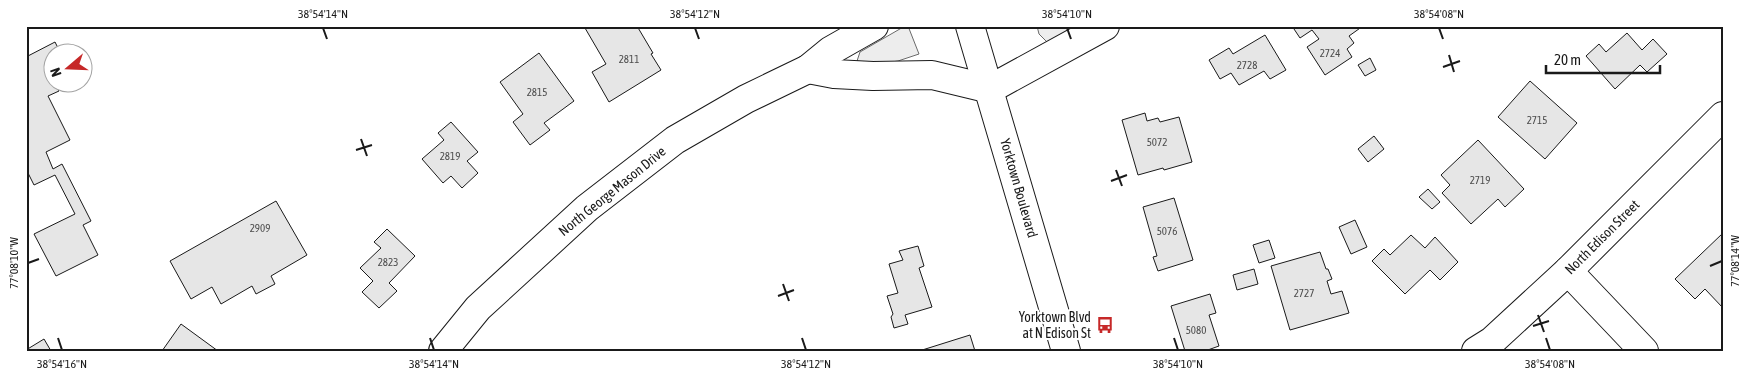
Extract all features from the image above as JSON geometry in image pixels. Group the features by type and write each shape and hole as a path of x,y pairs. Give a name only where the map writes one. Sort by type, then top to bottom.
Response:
{"street":[{"name":"North George Mason Drive","path":"443,351 478,308 587,208 675,140 746,99 808,69 830,51 874,26"},
{"name":"Yorktown Boulevard","path":"970,26 1066,351"},
{"path":"808,69 834,74 854,75 932,75 990,89 1105,26"},
{"name":"North Edison Street","path":"1476,351 1492,341 1568,271 1723,116"},
{"path":"1568,271 1644,351"}],"shaded area":[{"path":"908,26 919,54 898,61 878,64 857,61 860,52"},
{"path":"1037,26 1083,26 1050,45 1039,34"}],"building":[{"path":"588,26 637,26 661,70 609,102 592,72 606,64 585,28"},
{"path":"1292,26 1363,26 1349,36 1354,43 1347,49 1352,57 1325,75 1307,47 1319,39 1312,30 1300,38"},
{"path":"1627,33 1642,50 1653,39 1667,54 1647,72 1640,65 1615,89 1586,56 1599,44 1606,52"},
{"path":"1265,35 1286,70 1270,79 1264,71 1239,85 1231,73 1220,79 1209,60 1229,48 1233,54"},
{"path":"42,49 42,92 57,92 48,96 70,140 46,152 53,169 62,164 91,221 83,225 98,255 56,276 34,234 75,214 55,175 34,185 26,169 26,57"},
{"path":"539,53 574,101 544,123 550,130 530,145 513,122 523,114 500,82"},
{"path":"1370,58 1376,70 1365,76 1358,65"},
{"path":"1530,81 1577,123 1545,159 1498,117"},
{"path":"1145,113 1147,121 1158,118 1160,122 1179,117 1192,162 1138,175 1122,120"},
{"path":"451,122 478,152 467,161 478,173 462,188 451,176 443,183 422,159 444,140 438,133"},
{"path":"1374,136 1384,149 1368,162 1358,149"},
{"path":"1478,140 1524,189 1505,207 1498,199 1471,224 1442,193 1450,185 1441,175"},
{"path":"1428,189 1440,202 1432,209 1419,197"},
{"path":"1174,198 1193,260 1158,271 1153,257 1157,256 1143,207"},
{"path":"276,201 307,255 271,276 275,284 256,294 252,286 221,304 212,287 191,299 170,261"},
{"path":"1355,220 1367,247 1351,254 1339,227"},
{"path":"387,229 415,256 389,283 397,291 379,308 362,292 373,281 360,268 381,248 374,242"},
{"path":"1723,233 1723,308 1705,289 1695,299 1675,279"},
{"path":"1411,235 1425,248 1435,237 1458,262 1440,280 1430,270 1405,294 1372,261 1384,249 1390,255"},
{"path":"1269,240 1275,258 1259,263 1253,245"},
{"path":"918,246 924,266 919,268 932,307 905,315 908,324 894,328 891,317 893,314 887,296 898,293 889,264 903,260 899,251"},
{"path":"1320,252 1332,279 1327,281 1331,294 1342,291 1349,313 1290,330 1271,266"},
{"path":"1254,269 1258,284 1237,290 1233,275"},
{"path":"1210,294 1216,313 1209,315 1219,346 1205,351 1185,351 1171,306"},
{"path":"181,324 218,351 162,351"},
{"path":"970,335 975,351 919,351"},
{"path":"44,339 51,351 26,351 26,350"}],"place":[{"name":"Yorktown Blvd at N Edison St","path":"1105,325"}]}
